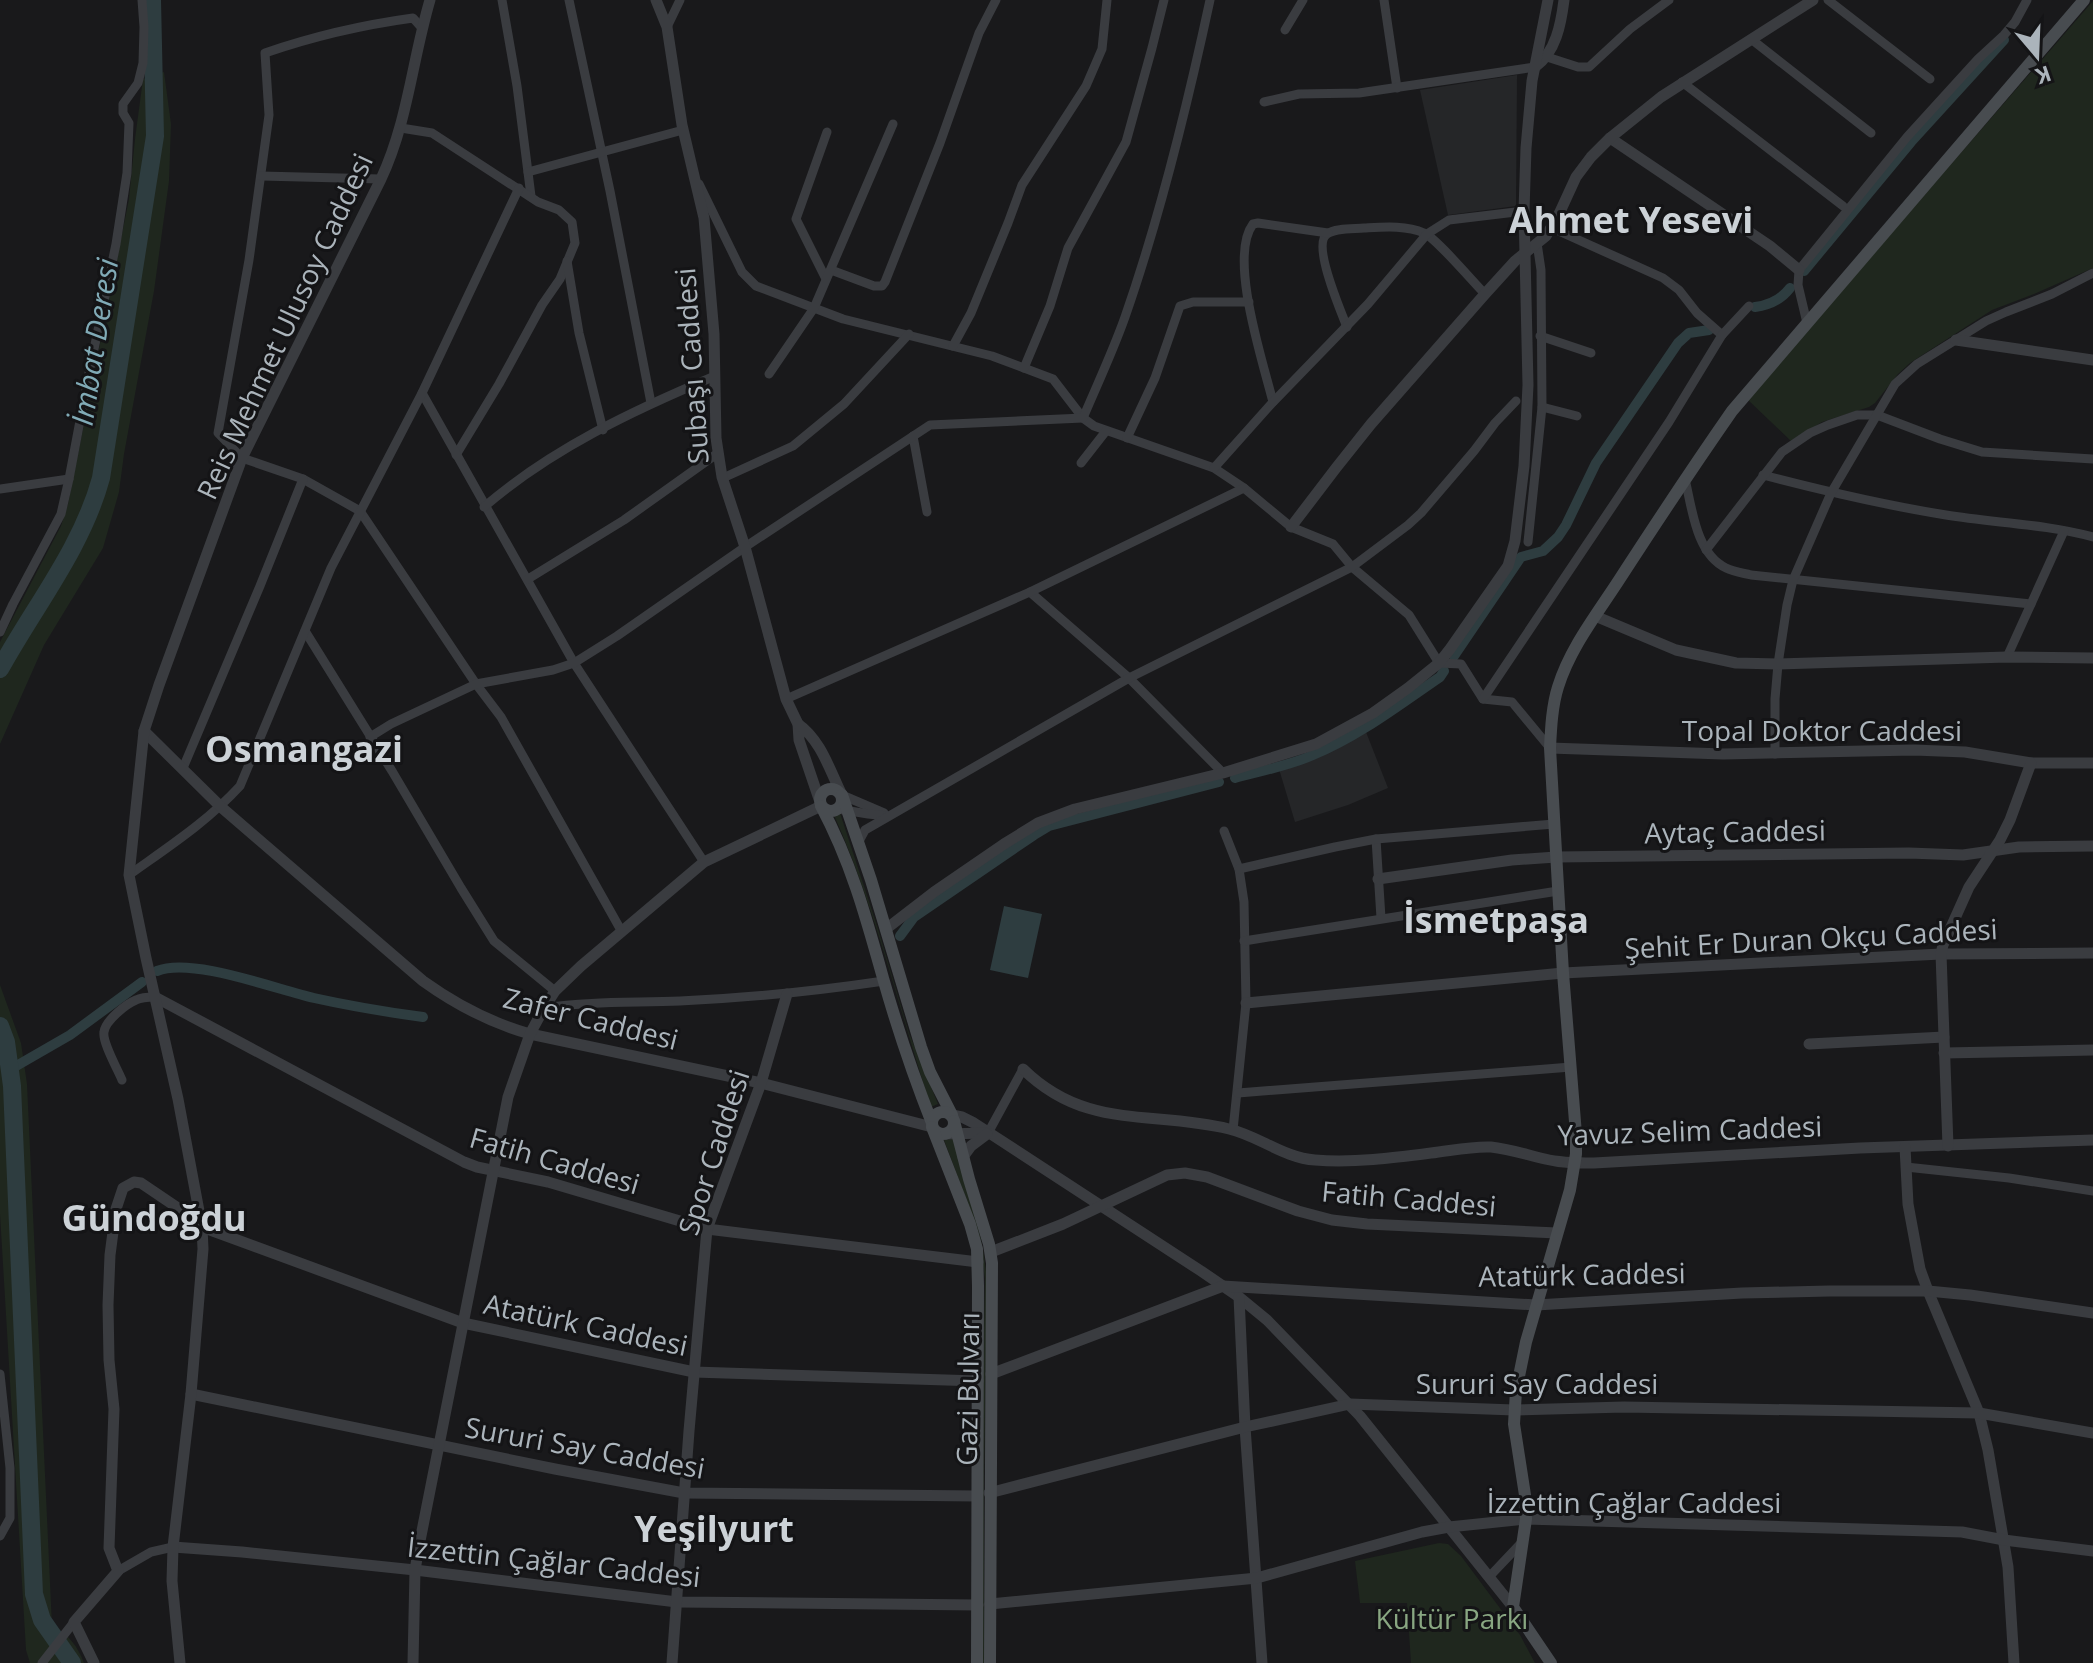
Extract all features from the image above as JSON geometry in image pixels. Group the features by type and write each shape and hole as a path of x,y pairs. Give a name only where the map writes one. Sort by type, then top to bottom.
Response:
{"main road":[{"path":"1551,1663 1513,1607 1526,1519 1514,1410 1526,1342 1575,1163 1576,1134 1550,748 1557,689 1571,656 1595,616 1732,411 2084,0"},
{"path":"842,795 829,788 822,792 820,802 827,810 843,810"},
{"name":"Gazi Bulvarı","path":"842,795 843,810 858,843 921,1047 963,1157 991,1252 991,1374 983,1494"},
{"name":"Gazi Bulvarı","path":"820,802 852,872 932,1125 970,1224 978,1262 984,1604 990,1663"},
{"path":"945,1111 952,1126 937,1132 932,1125 937,1113 945,1111"},
{"name":"Gazi Bulvarı","path":"977,1663 984,1604"}],"street":[{"path":"0,632 61,514 69,479 118,230 129,123 123,113 123,104 138,83 143,63 142,0"},
{"name":"Reis Mehmet Ulusoy Caddesi","path":"180,1663 172,1581 173,1547 191,1394 203,1249 201,1221 178,1099 129,875 144,731 242,458 396,144 430,0"},
{"path":"502,0 531,196"},
{"path":"569,0 651,403"},
{"name":"Subaşı Caddesi","path":"656,0 667,27 683,130 696,177 708,247 718,453 723,478 786,699 798,724 799,740 820,802"},
{"path":"667,27 680,0"},
{"path":"827,132 796,219 829,274 882,286 945,132 983,23 996,0"},
{"path":"953,346 971,313 1022,185 1086,86 1102,49 1107,0"},
{"path":"1024,368 1050,306 1068,248 1126,142 1164,0"},
{"path":"1083,418 1124,319 1163,193 1210,0"},
{"path":"1384,0 1397,88"},
{"path":"886,929 934,892 1038,823 1075,809 1223,773 1330,739 1373,713 1439,663 1508,566 1513,553 1526,442 1528,356 1524,211 1527,122 1548,0"},
{"path":"1264,102 1299,94 1359,93 1535,67 1547,57 1560,24 1564,0"},
{"path":"1291,527 1362,435 1485,294 1552,228 1582,168 1610,138 1682,82 1813,0"},
{"path":"1828,0 1930,79"},
{"path":"1807,323 1798,285 1799,270 1907,137 2015,22 2027,0"},
{"path":"1285,30 1304,1"},
{"path":"1547,57 1578,67 1589,67 1661,2"},
{"path":"422,28 413,18 378,23 303,40 265,53 269,115 249,260 218,433 242,458 303,479 360,511 501,717 622,932"},
{"path":"1751,39 1871,133"},
{"path":"1682,82 1843,206"},
{"path":"769,374 814,308 893,124"},
{"path":"401,128 432,133 538,202 559,210 572,222 575,243 560,279 456,455"},
{"path":"528,172 683,130"},
{"path":"1610,138 1770,246 1799,270"},
{"path":"261,176 381,179"},
{"path":"696,177 742,272 756,286 843,319 992,356 1053,379 1083,418 1106,431 1214,468 1291,527 1333,544 1352,567 1409,615 1439,663"},
{"path":"129,875 202,823 240,786 331,568 422,393 519,188"},
{"path":"1214,468 1381,291 1427,234 1449,220 1524,211"},
{"path":"1273,402 1249,302 1244,254 1248,232 1253,224 1328,233 1381,227 1411,229 1427,234 1485,294"},
{"path":"1552,228 1663,278 1679,290 1697,313 1722,335"},
{"path":"1328,233 1322,242 1323,251 1334,295 1347,327"},
{"path":"1528,542 1542,407 1541,270 1537,243"},
{"path":"567,261 579,333 603,430"},
{"path":"1775,754 1778,664 1793,580 1831,493 1895,384 1905,373 1956,340 2006,312 2093,273"},
{"path":"1127,438 1155,378 1180,306 1193,302 1249,302"},
{"path":"1483,699 1669,422 1722,335 1749,306"},
{"path":"723,478 793,446 844,404 909,334"},
{"path":"1540,336 1591,353"},
{"path":"1956,340 2093,360"},
{"path":"484,507 508,486 603,430 651,403 715,376"},
{"path":"422,393 574,663 704,862"},
{"path":"858,843 865,830 1129,678 1352,567 1421,513 1516,401"},
{"path":"1542,407 1577,416"},
{"path":"1706,550 1782,452 1810,433 1857,415 1877,415 1982,452 2093,459"},
{"path":"370,737 476,684 553,670 574,663 930,425 1083,418"},
{"path":"1081,463 1106,431"},
{"path":"913,436 927,512"},
{"path":"528,579 624,520 718,453"},
{"path":"1763,475 1831,493 2093,537"},
{"path":"0,489 69,479"},
{"path":"183,768 303,479"},
{"path":"1685,479 1706,550 1727,569 1793,580 2031,604"},
{"path":"786,699 1030,592 1244,488"},
{"path":"2007,657 2064,531"},
{"path":"1030,592 1129,678 1223,773"},
{"path":"1595,616 1676,650 1736,663 2093,658"},
{"path":"305,631 494,941 555,991"},
{"path":"1439,663 1461,664 1483,699"},
{"path":"1483,699 1512,702 1550,748"},
{"name":"Subaşı Caddesi","path":"798,724 816,742 842,795"},
{"name":"Zafer Caddesi","path":"144,731 221,807 423,981 479,1014 530,1034 761,1083 932,1125"},
{"name":"Topal Doktor Caddesi","path":"1550,748 1775,754 1914,750 1965,752 2031,763 2093,763"},
{"path":"1948,1146 1941,954 1969,887 2014,811 2031,763"},
{"path":"842,795 891,816"},
{"path":"413,1663 415,1570 438,1445 508,1097 530,1034 555,991 704,862 820,802"},
{"path":"843,810 891,816"},
{"path":"1239,869 1376,839 1554,824"},
{"path":"1224,831 1239,869 1244,902 1246,1003 1233,1130"},
{"path":"1376,839 1381,918"},
{"name":"Aytaç Caddesi","path":"1378,879 1556,857 1963,855 2019,847 2093,846"},
{"path":"1244,941 1558,891"},
{"name":"Şehit Er Duran Okçu Caddesi","path":"1246,1003 1563,973 1941,954 2093,953"},
{"path":"544,1008 581,1003 787,994 884,981"},
{"name":"Spor Caddesi","path":"672,1663 707,1229 761,1083 787,994"},
{"path":"122,1080 104,1032 112,1019 136,1000 155,997"},
{"name":"Fatih Caddesi","path":"155,997 464,1162 548,1182 707,1229 978,1262"},
{"path":"1809,1044 1944,1037"},
{"path":"1944,1053 2093,1050"},
{"path":"1238,1093 1571,1067"},
{"path":"963,1157 988,1133 1023,1069"},
{"name":"Yavuz Selim Caddesi","path":"1023,1069 1051,1093 1100,1112 1233,1130 1300,1158 1315,1160 1399,1158 1482,1147 1575,1163 2093,1140"},
{"path":"952,1126 970,1120 1239,1297 1298,1350 1350,1404 1513,1607"},
{"path":"952,1126 988,1133"},
{"path":"1905,1147 1908,1204 1928,1291 1979,1413 1988,1450 2004,1540 2014,1663"},
{"path":"1906,1167 2093,1191"},
{"name":"Fatih Caddesi","path":"991,1252 1176,1173 1207,1177 1332,1220 1557,1233"},
{"name":"Atatürk Caddesi","path":"118,1571 109,1548 114,1409 109,1360 110,1255 116,1209 123,1188 134,1182 141,1183 201,1221 463,1323 694,1372 978,1381"},
{"name":"Atatürk Caddesi","path":"991,1374 1223,1286 1536,1305 1742,1293 1928,1291 2093,1313"},
{"path":"1239,1297 1262,1663"},
{"path":"0,1374 10,1468 10,1518 0,1536"},
{"name":"Sururi Say Caddesi","path":"191,1394 684,1493 983,1494 1245,1427 1350,1404 1514,1410 1624,1407 1979,1413 2093,1433"},
{"name":"İzzettin Çağlar Caddesi","path":"173,1547 415,1570 677,1602 984,1604 1257,1578 1449,1527 1526,1519 1962,1532 2093,1551"},
{"path":"1489,1577 1523,1541"},
{"path":"42,1663 118,1571 151,1552 173,1547"},
{"path":"74,1622 94,1663"}],"shaded area":[{"path":"1517,75 1516,206 1448,215 1420,90"},
{"path":"1366,732 1388,788 1295,822 1279,769 1311,760"},
{"path":"1004,906 1042,914 1028,978 990,970"}],"green space":[{"path":"2093,1 2093,268 1992,310 1910,363 1869,407 1822,422 1791,441 1747,399"},
{"path":"164,72 171,124 169,181 154,291 119,492 103,548 44,645 0,744 0,642 61,526 68,504 129,199 143,79"},
{"path":"840,813 878,929 909,1033 938,1104 931,1107 875,923 834,815"},
{"path":"0,985 21,1043 27,1084 52,1626 72,1641 84,1663 30,1663 26,1650 0,1214"},
{"path":"954,1139 979,1229 987,1283 984,1663 981,1475 985,1278 973,1217 944,1140"},
{"name":"Kültür Parkı","path":"1439,1543 1448,1544 1461,1556 1520,1635 1535,1663 1411,1663 1407,1603 1360,1603 1355,1561"}],"waterway":[{"name":"İmbat Deresi","path":"0,669 70,553 93,504 101,478 155,136 152,0"},
{"path":"1804,271 1911,142 2004,40"},
{"path":"1755,307 1775,301 1790,288"},
{"path":"1454,656 1521,557 1543,551 1558,537 1596,463 1678,343 1689,333 1709,330"},
{"path":"1235,778 1294,762 1330,747 1394,709 1444,671"},
{"path":"900,936 914,917 1049,826 1219,782"},
{"path":"157,971 172,968 212,971 314,998 423,1017"},
{"path":"11,1069 70,1035 142,982"},
{"name":"İmbat Deresi","path":"0,1026 6,1042 12,1086 34,1594 42,1620 72,1663"}],"district":[{"name":"Ahmet Yesevi","path":"1631,219"},
{"name":"Osmangazi","path":"304,748"},
{"name":"İsmetpaşa","path":"1496,919"},
{"name":"Gündoğdu","path":"154,1217"},
{"name":"Yeşilyurt","path":"714,1528"}]}
